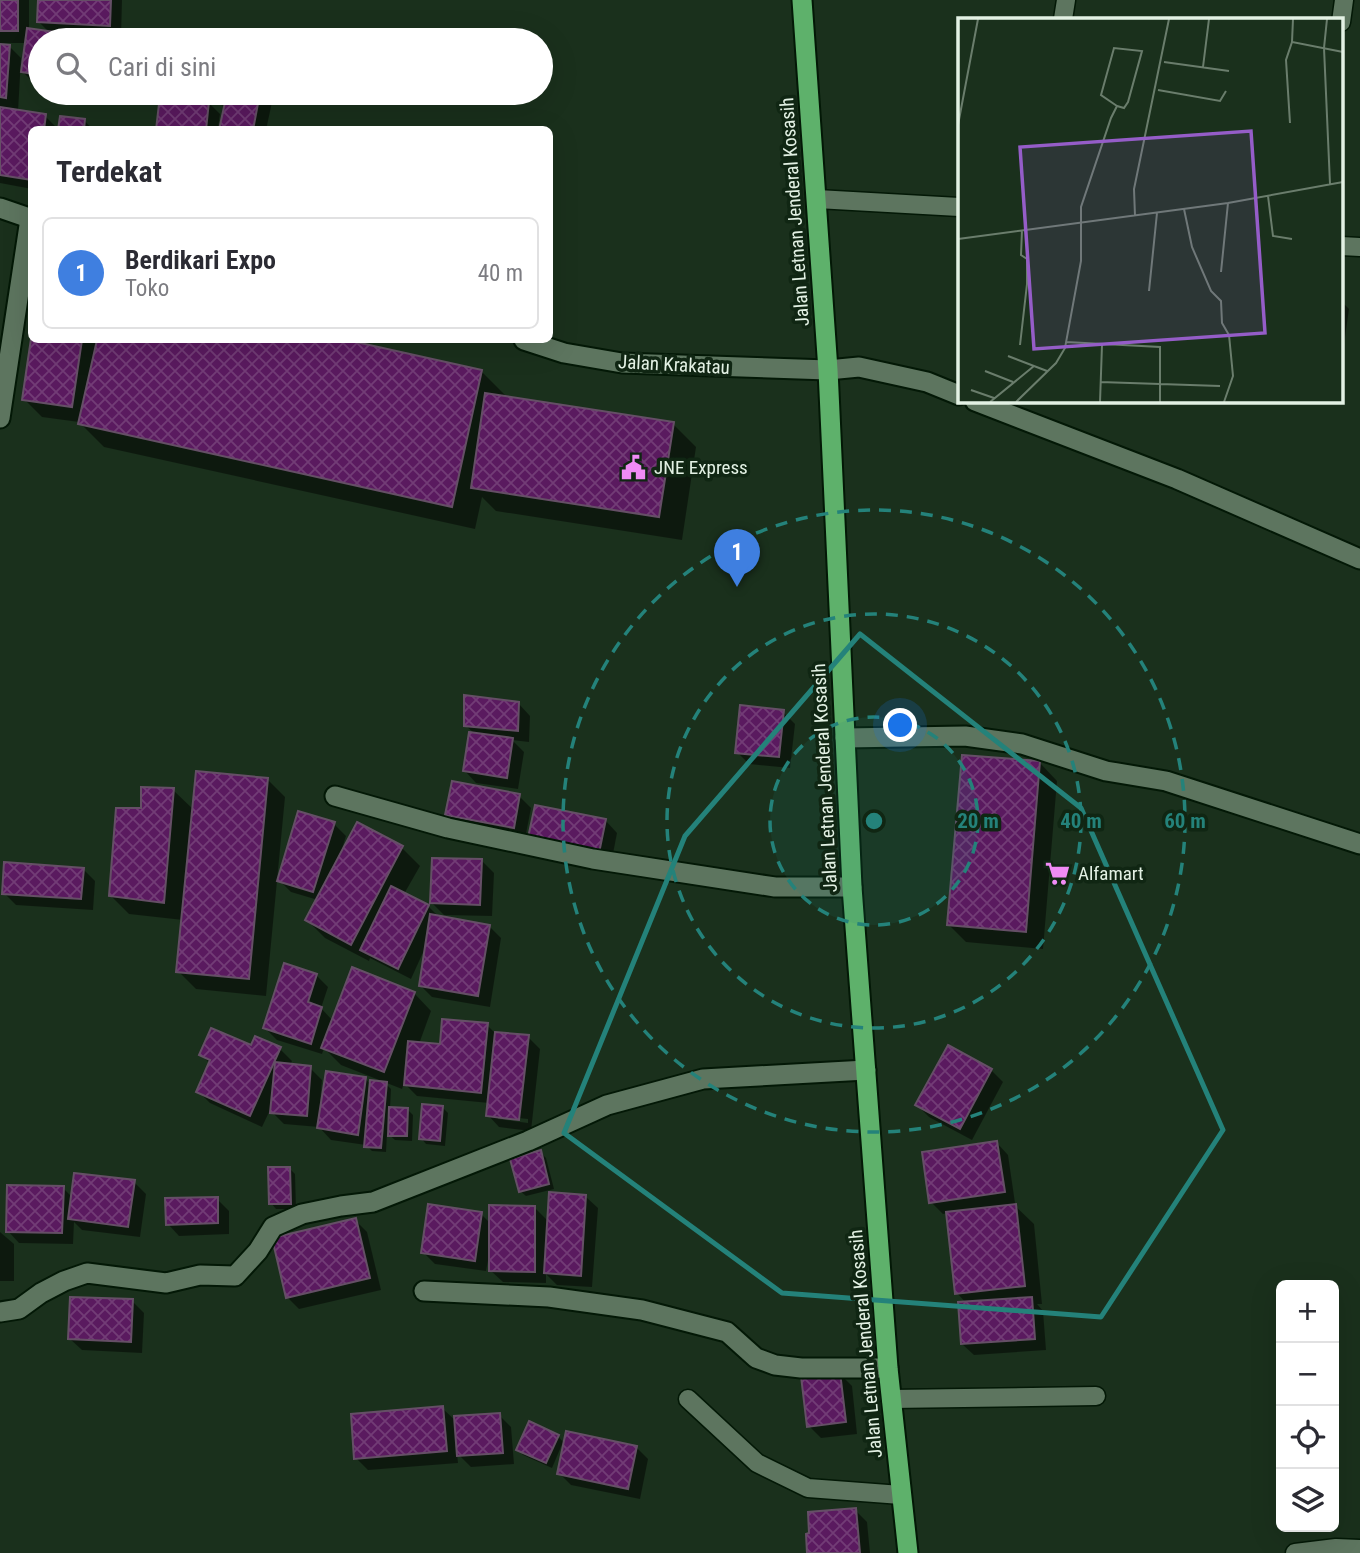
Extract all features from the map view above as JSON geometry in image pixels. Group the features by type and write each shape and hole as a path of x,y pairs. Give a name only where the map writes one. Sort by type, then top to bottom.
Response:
{"highway":[{"name":"Jalan Letnan Jenderal Kosasih","path":"802,0 828,370 852,887 888,1368 908,1553"}],"street":[{"path":"0,208 28,218"},
{"path":"0,418 28,238"},
{"name":"Jalan Krakatau","path":"533,343 564,353 622,363 828,370 859,367 927,382 958,395"},
{"path":"978,402 1177,479 1360,559"},
{"path":"845,738 965,736 1022,744 1106,771 1166,781 1360,844"},
{"path":"335,796 448,828 593,859 775,887 852,887"},
{"path":"0,1312 19,1309 41,1293 87,1273 166,1283 200,1275 235,1276 258,1251 273,1227 302,1214 373,1202 528,1141 607,1105 703,1079 866,1070"},
{"path":"424,1291 549,1297 633,1308 727,1332 757,1358 775,1365 801,1368 888,1368"}],"lane":[{"path":"1063,18 1066,0"},
{"path":"1342,18 1344,0"},
{"path":"817,199 958,207"},
{"path":"1342,246 1360,247"},
{"path":"891,1399 1096,1396"},
{"path":"688,1399 757,1463 808,1488 901,1495"},
{"path":"1294,1553 1336,1548 1360,1549"}],"highlighted area":[{"path":"860,634 1081,808 1223,1130 1101,1317 782,1293 564,1133 685,836"}],"building":[{"path":"0,0 18,0 18,31 0,31"},
{"path":"38,0 111,0 110,26 37,22"},
{"path":"27,28 28,28 28,73 21,72"},
{"path":"0,44 10,45 6,98 0,97"},
{"path":"159,105 209,105 206,126 156,126"},
{"path":"224,105 258,105 254,126 220,126"},
{"path":"0,107 46,114 44,126 28,126 28,179 0,175"},
{"path":"60,116 85,119 84,126 59,126"},
{"path":"30,343 82,343 72,407 22,400"},
{"path":"96,343 360,343 482,370 452,507 78,424"},
{"path":"485,393 674,422 659,517 471,488"},
{"path":"464,695 519,702 518,731 464,726"},
{"path":"740,705 784,710 779,757 735,753"},
{"path":"469,732 513,738 507,778 463,771"},
{"path":"962,755 1040,761 1026,932 947,925"},
{"path":"196,771 268,778 249,979 176,972"},
{"path":"452,781 520,794 514,828 445,815"},
{"path":"141,787 174,788 164,903 109,896 116,808 141,808"},
{"path":"535,805 606,819 599,853 528,838"},
{"path":"298,811 335,822 313,892 277,881"},
{"path":"357,822 403,846 351,945 305,920"},
{"path":"432,858 482,859 480,905 430,903"},
{"path":"4,862 84,868 81,899 2,894"},
{"path":"391,886 429,905 398,969 360,950"},
{"path":"430,914 490,925 478,996 419,986"},
{"path":"284,963 317,974 308,1002 322,1007 311,1044 263,1028"},
{"path":"352,967 415,992 384,1072 321,1048"},
{"path":"442,1019 488,1023 481,1093 404,1085 408,1041 440,1044"},
{"path":"211,1028 251,1045 255,1036 281,1047 250,1116 196,1092 210,1060 199,1055"},
{"path":"495,1032 529,1035 519,1120 486,1116"},
{"path":"948,1045 992,1069 960,1129 915,1105"},
{"path":"275,1062 311,1066 307,1116 270,1113"},
{"path":"326,1071 366,1077 358,1135 317,1128"},
{"path":"370,1080 387,1082 381,1148 364,1147"},
{"path":"422,1104 443,1106 440,1141 419,1139"},
{"path":"389,1107 408,1108 407,1136 388,1136"},
{"path":"997,1141 1005,1192 929,1203 922,1152"},
{"path":"541,1150 549,1184 519,1192 510,1159"},
{"path":"268,1167 290,1167 291,1204 269,1204"},
{"path":"74,1173 135,1180 128,1227 68,1219"},
{"path":"7,1185 64,1186 62,1233 6,1232"},
{"path":"549,1192 586,1195 581,1276 544,1273"},
{"path":"218,1197 218,1223 166,1225 165,1198"},
{"path":"428,1204 482,1212 475,1261 421,1253"},
{"path":"1016,1204 1025,1286 955,1294 946,1212"},
{"path":"489,1205 535,1206 535,1272 489,1271"},
{"path":"356,1218 370,1278 286,1298 272,1238"},
{"path":"70,1297 133,1299 131,1342 68,1339"},
{"path":"1032,1297 1035,1339 961,1344 958,1302"},
{"path":"840,1372 846,1422 807,1427 801,1376"},
{"path":"443,1406 447,1451 354,1459 351,1414"},
{"path":"500,1413 503,1453 457,1456 454,1416"},
{"path":"529,1421 559,1435 546,1463 516,1450"},
{"path":"566,1431 637,1446 628,1489 557,1474"},
{"path":"856,1508 860,1553 807,1553 808,1512"}],"place":[{"name":"JNE Express","path":"634,467"},
{"name":"Berdikari Expo","path":"737,587"},
{"name":"Alfamart","path":"1058,873"}]}
